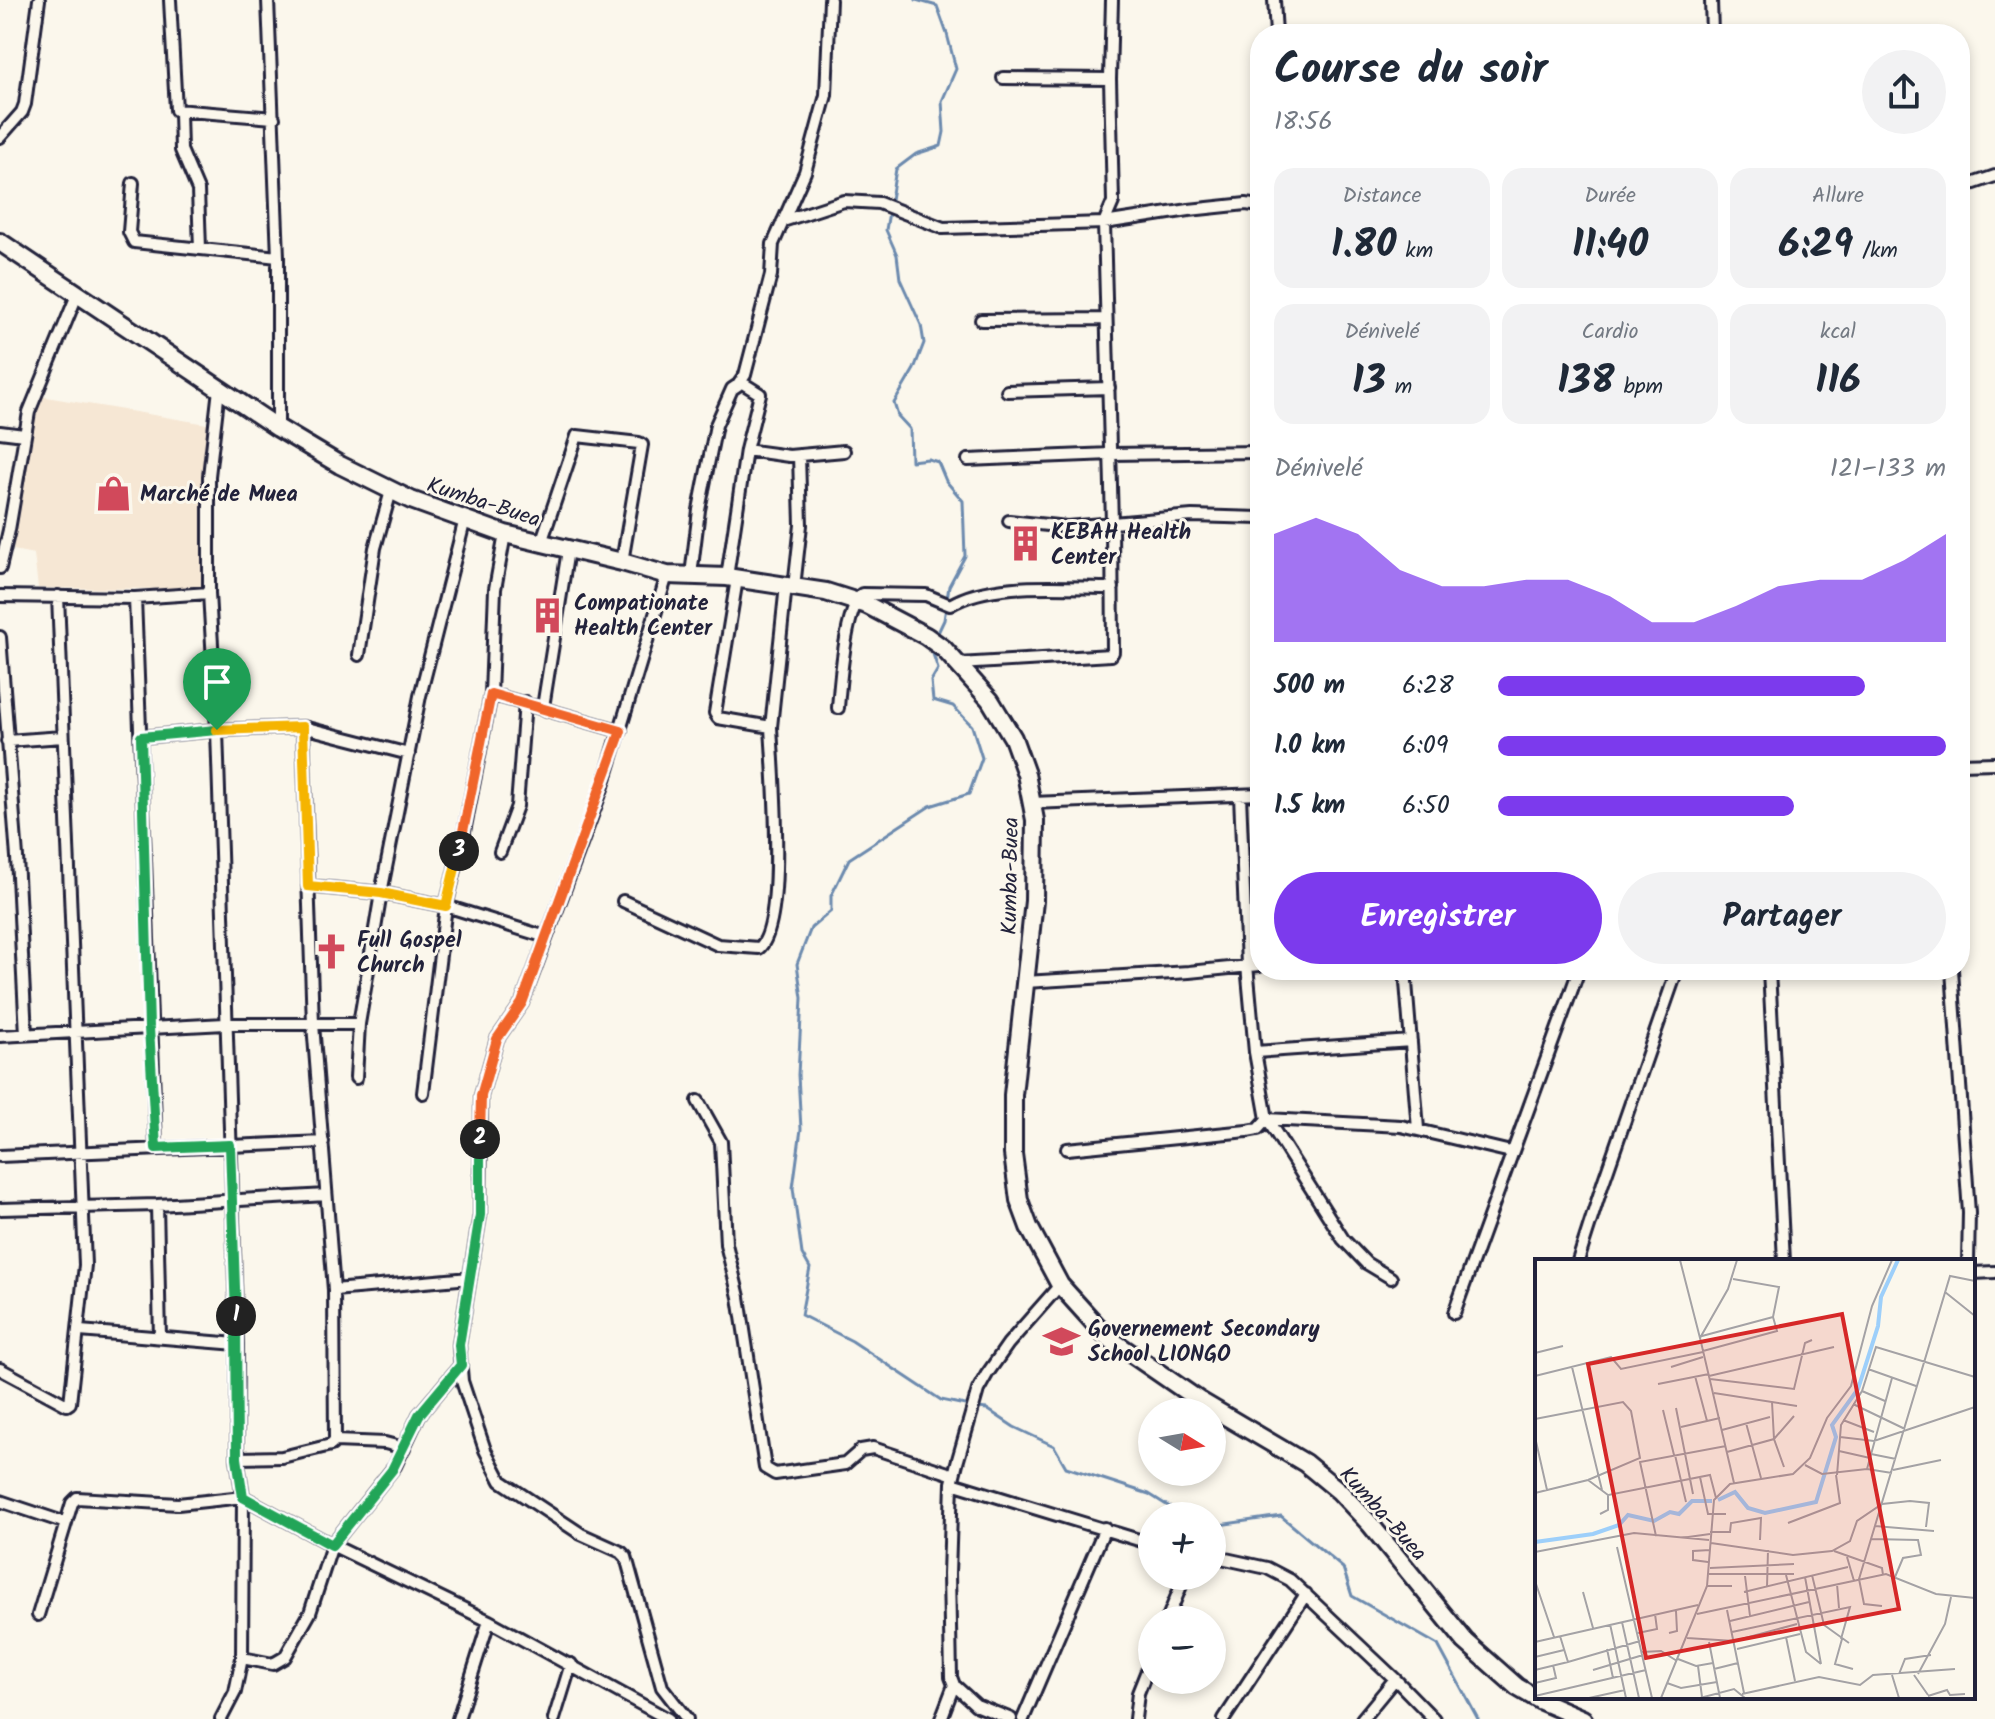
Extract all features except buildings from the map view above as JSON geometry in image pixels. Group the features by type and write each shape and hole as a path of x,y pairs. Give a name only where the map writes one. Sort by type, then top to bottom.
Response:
{"highway":[{"name":"Kumba-Buea","path":"0,242 278,428 391,491 505,534 667,575 732,578 790,586 857,601 926,636 958,664 990,700 1013,738 1032,803 1036,828 1035,891 1012,1115 1017,1195 1029,1227 1060,1285 1107,1337 1200,1401 1305,1463 1339,1491 1473,1648 1517,1687 1535,1698"},
{"name":"Kumba-Buea","path":"1538,1699 1583,1719"}],"street":[{"path":"0,137 22,112 25,104 39,0"},
{"path":"170,0 176,110 274,118"},
{"path":"268,0 278,257 278,428"},
{"path":"691,575 699,510 716,425 732,389 741,382 769,284 773,244 805,172 826,95 830,0"},
{"path":"958,664 1111,655 1111,454 1104,223 1113,202 1112,0"},
{"path":"1274,0 1275,24"},
{"path":"1711,0 1712,24"},
{"path":"1003,78 1110,79"},
{"path":"180,112 181,150 198,190 200,249"},
{"path":"1970,185 1995,176"},
{"path":"133,183 129,232 134,242 278,257"},
{"path":"783,221 844,201 879,203 943,228 1104,223 1250,205"},
{"path":"0,568 29,412 77,295"},
{"path":"981,320 1106,319"},
{"path":"741,382 760,394 746,450 715,717 771,727"},
{"path":"1007,391 1109,388"},
{"path":"219,389 209,483 209,593 217,730 237,1344 237,1458 243,1497 242,1658 235,1692 221,1719"},
{"path":"0,432 24,435"},
{"path":"541,543 577,436 639,443 642,445 622,562"},
{"path":"746,450 789,456 844,451"},
{"path":"968,460 1250,452"},
{"path":"623,901 718,945 759,948 765,943 776,872 771,727 801,525 799,455"},
{"path":"359,655 375,548 391,491"},
{"path":"1009,521 1067,527 1192,516 1250,518"},
{"path":"356,1078 359,1024 381,893 420,696 465,519"},
{"path":"423,1093 446,906 491,694 495,589 505,534"},
{"path":"543,707 568,550"},
{"path":"667,575 621,731 522,1003 497,1039 481,1096 481,1207 459,1345 462,1381 485,1450 501,1481 581,1534 626,1557 662,1687 687,1719"},
{"path":"838,708 841,669 857,601 862,594 926,595 950,605 987,590 1113,588"},
{"path":"0,596 135,598 209,593"},
{"path":"0,1369 69,1405 80,1331 85,1265 58,596"},
{"path":"135,598 149,1028 156,1148"},
{"path":"0,637 17,857 26,1034"},
{"path":"491,694 621,731"},
{"path":"500,852 517,806 525,702"},
{"path":"141,737 303,727 409,754"},
{"path":"303,727 313,1024 334,1290 335,1441"},
{"path":"7,741 63,737"},
{"path":"1970,764 1995,763"},
{"path":"1032,803 1250,794"},
{"path":"1240,795 1247,965 1255,1052 1267,1119 1343,1239 1366,1263 1391,1278"},
{"path":"308,886 381,893 446,906 546,937"},
{"path":"1025,982 1189,972 1247,965"},
{"path":"1406,980 1418,1129"},
{"path":"1454,1313 1575,980"},
{"path":"1579,1259 1674,980"},
{"path":"1770,980 1784,1259"},
{"path":"1953,980 1968,1197 1968,1259"},
{"path":"0,1036 225,1024 359,1024"},
{"path":"1255,1052 1411,1041"},
{"path":"698,1101 721,1142 726,1244 742,1315 765,1468 775,1474 845,1464 861,1450 873,1448 953,1479 1138,1539"},
{"path":"1267,1119 1418,1129 1511,1152"},
{"path":"1067,1149 1247,1131 1258,1129 1267,1119"},
{"path":"0,1156 323,1142"},
{"path":"0,1209 157,1205 326,1195"},
{"path":"157,1205 160,1337"},
{"path":"1975,1273 1995,1272"},
{"path":"334,1290 470,1278"},
{"path":"1011,1719 976,1705 954,1685 951,1677 949,1574 953,1479 978,1390 1008,1344 1060,1285"},
{"path":"80,1331 237,1344"},
{"path":"242,1658 273,1664 285,1657 310,1613 332,1545 392,1470 419,1415 461,1365"},
{"path":"237,1458 282,1457 331,1445 335,1441 385,1443 404,1448"},
{"path":"38,1615 72,1503 81,1497 178,1504 243,1497 332,1545 489,1621 668,1719"},
{"path":"0,1501 66,1523"},
{"path":"1023,1719 1105,1528"},
{"path":"1226,1559 1267,1568 1290,1580 1434,1719"},
{"path":"1224,1719 1306,1594"},
{"path":"458,1719 489,1621"},
{"path":"554,1719 571,1664"},
{"path":"1362,1719 1395,1679"},
{"path":"941,1719 954,1685"},
{"path":"1135,1719 1138,1693"}],"shaded area":[{"name":"Marché de Muea","path":"40,396 207,424 207,589 38,588 34,554 13,550 28,439"}],"waterway":[{"path":"916,0 937,6 956,69 942,101 944,132 941,146 916,154 896,169 886,230 897,255 900,279 921,325 924,343 914,369 894,403 898,416 910,429 911,461 928,459 938,462 946,481 963,501 965,556 949,586 947,599"},
{"path":"936,637 946,607"},
{"path":"931,648 938,669 931,681 933,700 953,706 972,726 982,758 969,794 930,806 849,859 831,896 831,911 811,928 797,964 802,998 798,1075 801,1129 793,1188 802,1254 810,1268 801,1315 852,1341 941,1400 970,1406"},
{"path":"978,1408 987,1409 1014,1427 1054,1446 1066,1467 1149,1494 1162,1502"},
{"path":"1226,1524 1281,1516 1343,1568 1352,1596 1438,1645 1478,1719"}],"place":[{"name":"Marché de Muea","path":"114,493"},
{"name":"KEBAH Health Center","path":"1025,544"},
{"name":"Compationate Health Center","path":"548,615"},
{"name":"Full Gospel Church","path":"331,952"},
{"name":"Governement Secondary School LIONGO","path":"1062,1341"}],"route":[{"path":"491,694 621,731 522,1003 497,1039 481,1096 481,1207 459,1345 461,1365 419,1415 395,1466 332,1545 243,1497 237,1458 237,1344 230,1145 156,1148 149,1028 141,737 217,730 303,727 308,886 381,893 446,906 491,694"}]}
